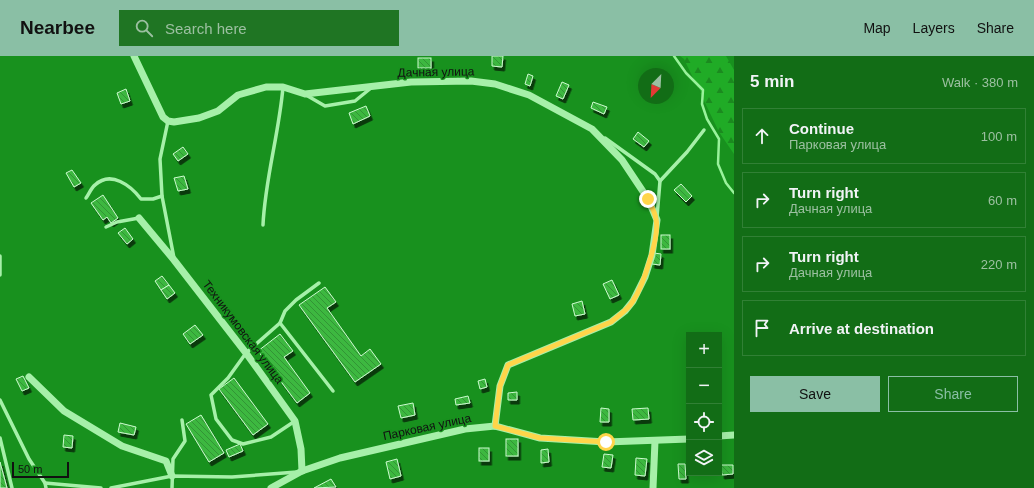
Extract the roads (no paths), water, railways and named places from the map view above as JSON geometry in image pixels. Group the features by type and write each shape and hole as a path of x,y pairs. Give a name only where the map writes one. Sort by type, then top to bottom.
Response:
{"street":[{"path":"134,56 163,117 168,121"},
{"name":"Дачная улица","path":"168,121 174,122 199,118 218,111 238,95 266,87 283,87 305,94 411,82 463,81 495,84 529,95 592,129 622,160 648,199 657,220"},
{"name":"Техникумовская улица","path":"139,218 174,260 246,353 295,421 302,449 302,471"},
{"path":"495,426 500,386 508,365 611,322 625,311 633,301 645,277 652,255 657,220"},
{"path":"29,377 64,411 122,446 166,461 172,476"},
{"name":"Парковая улица","path":"272,488 302,471 340,458 465,429 495,426 540,438 606,442 686,439"},
{"path":"722,436 734,435"},
{"path":"653,488 654,441"}],"lane":[{"path":"305,94 325,106 356,101 374,86"},
{"path":"263,225 264,203 281,109 283,87"},
{"path":"168,121 160,159 162,196 174,260"},
{"path":"592,129 655,174 660,181"},
{"path":"657,220 660,181 687,152 704,130"},
{"path":"86,198 95,185 104,179 113,179 131,187 141,199 153,199 162,196"},
{"path":"106,227 117,222 139,218"},
{"path":"0,256 0,276"},
{"path":"295,421 271,437 243,444 232,440 216,419 211,395 228,378 246,353 280,322 285,311 296,300 319,283"},
{"path":"280,322 333,391"},
{"path":"0,400 29,459 45,483 46,488"},
{"path":"172,488 173,458 184,441 182,420"},
{"path":"0,438 12,488"},
{"path":"111,488 172,476 232,477 302,471"},
{"path":"45,483 101,488"}],"waterway":[{"path":"674,56 686,73 703,90 702,104 707,119 719,139 718,164 726,183 734,193"}]}
